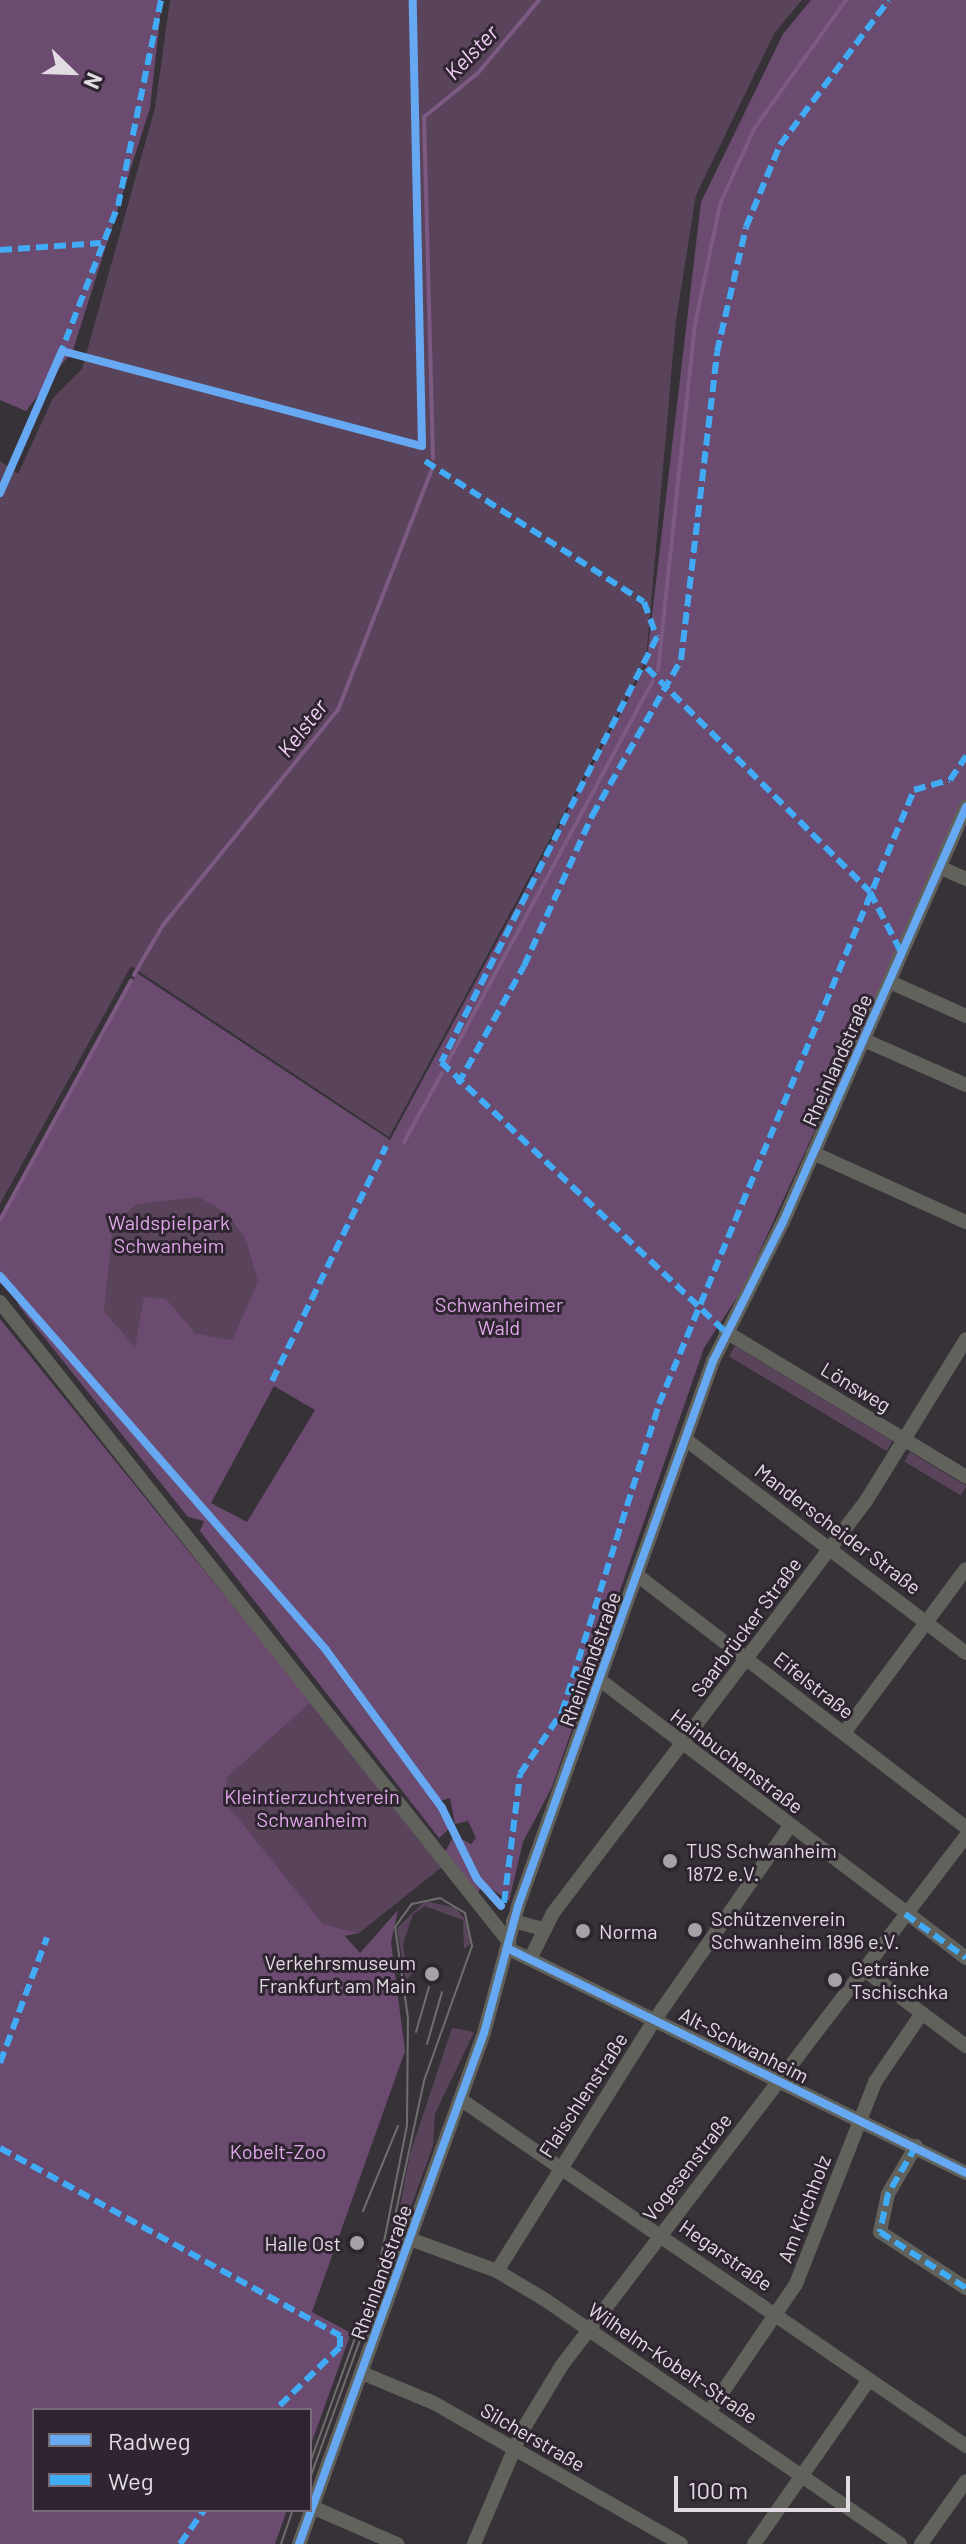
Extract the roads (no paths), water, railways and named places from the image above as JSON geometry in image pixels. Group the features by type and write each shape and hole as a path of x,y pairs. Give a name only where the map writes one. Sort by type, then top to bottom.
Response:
{"street":[{"name":"Rheinlandstraße","path":"312,2507 460,2099 513,1921 726,1332 813,1153 966,807"},
{"path":"939,867 966,879"},
{"path":"890,982 966,1016"},
{"path":"864,1040 966,1085"},
{"path":"813,1153 966,1222"},
{"path":"0,1302 508,1945"},
{"name":"Lönsweg","path":"726,1332 966,1477"},
{"name":"Saarbrücker Straße","path":"532,1955 542,1929 832,1548 907,1440 966,1339"},
{"name":"Manderscheider Straße","path":"685,1439 966,1653"},
{"path":"844,1733 929,1624 966,1569"},
{"name":"Eifelstraße","path":"637,1575 966,1827"},
{"name":"Hainbuchenstraße","path":"600,1680 966,1958"},
{"name":"Flaischlenstraße","path":"497,2271 656,2018 790,1826"},
{"name":"Vogesenstraße","path":"474,2544 514,2448 588,2329 966,1836"},
{"path":"513,1921 542,1929"},
{"name":"Alt-Schwanheim","path":"508,1945 966,2173"},
{"path":"863,1969 966,2046"},
{"name":"Am Kirchholz","path":"709,2412 777,2314 816,2241 882,2068 922,2013"},
{"name":"Hegarstraße","path":"460,2099 562,2165 966,2446"},
{"path":"916,2146 888,2194 880,2232 966,2288"},
{"name":"Wilhelm-Kobelt-Straße","path":"410,2239 497,2271 588,2329 900,2544"},
{"name":"Silcherstraße","path":"362,2373 514,2448 681,2544"},
{"path":"754,2544 869,2380"},
{"path":"921,2544 966,2481"},
{"path":"312,2507 397,2544"},
{"name":"Rheinlandstraße","path":"299,2544 310,2512"}],"waterway":[{"name":"Kelster","path":"433,458 424,117 478,73 539,0"},
{"path":"658,670 695,325 720,204 754,129 846,0"},
{"name":"Kelster","path":"134,975 163,925 338,710 433,466"},
{"path":"446,1065 653,681"},
{"name":"Kelster","path":"0,1220 131,981"},
{"path":"404,1142 442,1073"}],"tram line":[{"path":"312,2457 377,2277 407,2125 408,2018 395,1927 412,1904 440,1898 465,1913 472,1946 424,2081 381,2282 312,2472"},
{"path":"416,2032 429,1987"},
{"path":"427,2044 442,1992"},
{"path":"363,2211 398,2126"},
{"path":"281,2544 292,2512"}],"place":[{"name":"TUS Schwanheim 1872 e.V.","path":"670,1861"},
{"name":"Schützenverein Schwanheim 1896 e.V.","path":"695,1930"},
{"name":"Norma","path":"583,1931"},
{"name":"Verkehrsmuseum Frankfurt am Main","path":"432,1974"},
{"name":"Getränke Tschischka","path":"835,1980"},
{"name":"Halle Ost","path":"357,2243"}],"park label":[{"name":"Waldspielpark Schwanheim","path":"169,1234"},
{"name":"Schwanheimer Wald","path":"499,1316"},
{"name":"Kleintierzuchtverein Schwanheim","path":"312,1808"},
{"name":"Kobelt-Zoo","path":"278,2151"}]}
